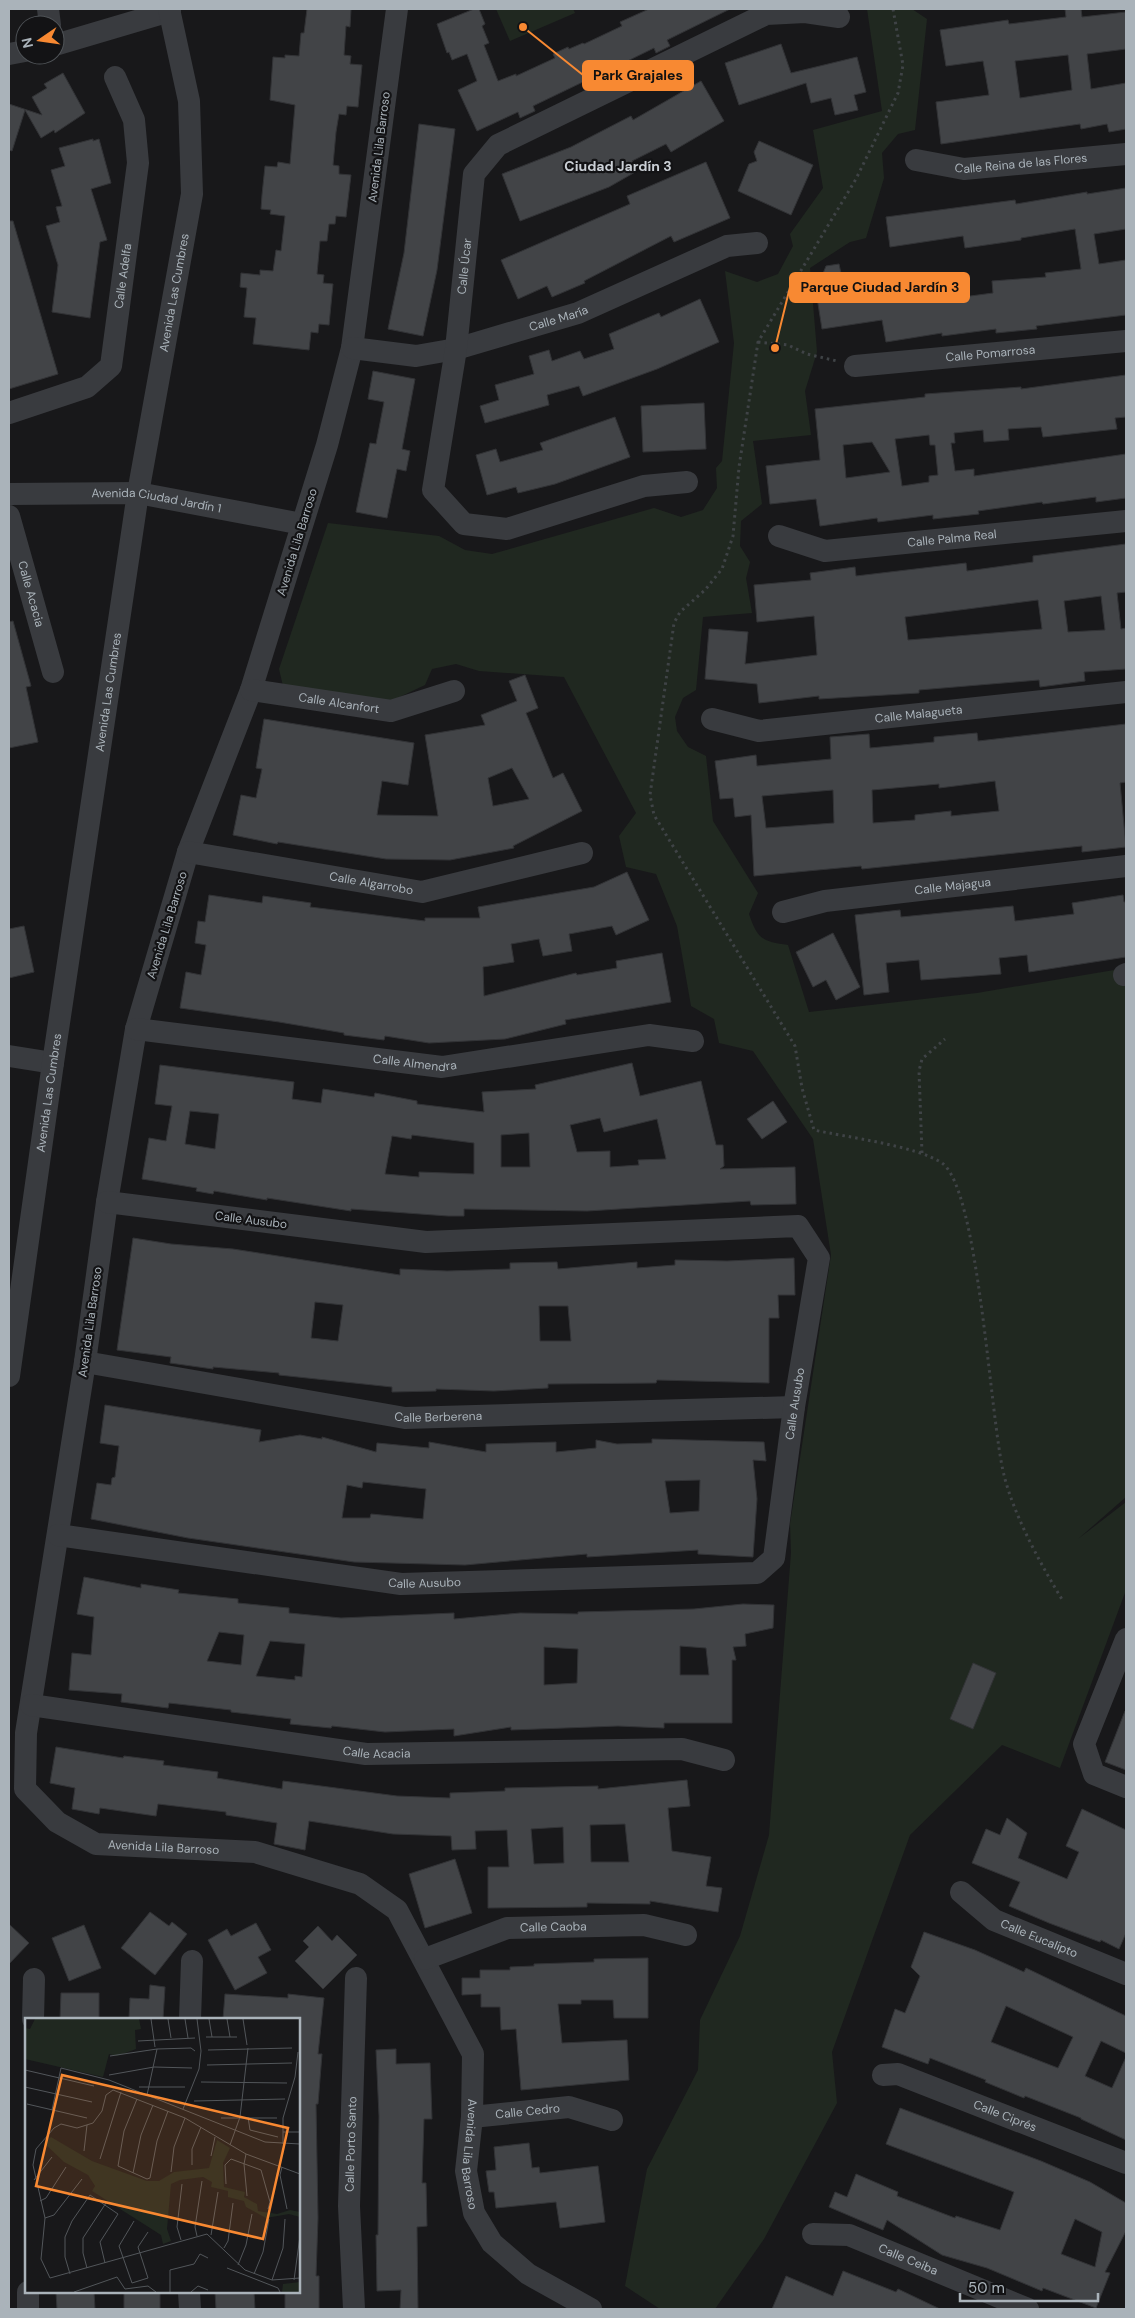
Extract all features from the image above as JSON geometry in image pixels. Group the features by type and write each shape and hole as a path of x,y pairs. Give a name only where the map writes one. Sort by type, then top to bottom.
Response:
{"street":[{"name":"Avenida Lila Barroso","path":"397,9 352,348 327,445 251,690 188,852 136,1029 107,1202 85,1362 26,1733 25,1789 57,1822 96,1844 255,1852 360,1884 397,1910 425,1959 473,2054 472,2117 466,2170 474,2213 492,2243 528,2274 591,2309"},
{"path":"65,42 169,10"},
{"name":"Avenida Las Cumbres","path":"9,1376 53,1063 138,494 192,194 189,101 169,10"},
{"name":"Calle Úcar","path":"687,482 644,486 506,529 464,524 433,490 456,349 474,174 498,145 766,14 805,12 839,17"},
{"name":"Calle Adelfa","path":"9,412 87,387 112,366 138,163 134,120 115,77"},
{"name":"Calle Reina de las Flores","path":"916,160 964,169 1126,154"},
{"name":"Calle María","path":"352,348 416,356 456,349 578,313 727,246 758,244"},
{"name":"Calle Pomarrosa","path":"855,366 1126,341"},
{"name":"Avenida Ciudad Jardín 1","path":"9,494 138,494 302,524"},
{"name":"Calle Acacia","path":"9,516 53,672"},
{"name":"Calle Palma Real","path":"779,536 825,551 1126,521"},
{"name":"Calle Alcanfort","path":"251,690 391,711 454,691"},
{"name":"Calle Malagueta","path":"712,719 759,730 1126,692"},
{"name":"Calle Algarrobo","path":"188,852 422,892 582,854"},
{"name":"Calle Majagua","path":"783,912 825,901 1126,866"},
{"name":"Calle Almendra","path":"136,1029 442,1067 649,1035 692,1041"},
{"path":"9,1056 53,1063"},
{"name":"Calle Ausubo","path":"58,1535 401,1584 757,1573 774,1558 794,1407 819,1258 798,1226 426,1242 107,1202"},
{"name":"Calle Berberena","path":"85,1362 405,1418 794,1407"},
{"path":"1126,1640 1084,1744 1094,1774 1126,1787"},
{"name":"Calle Acacia","path":"31,1705 366,1754 682,1749 724,1760"},
{"name":"Calle Eucalipto","path":"961,1892 994,1920 1126,1974"},
{"name":"Calle Caoba","path":"425,1959 507,1928 644,1925 686,1935"},
{"path":"190,2018 192,1961"},
{"name":"Calle Porto Santo","path":"354,2309 349,2206 356,1978"},
{"path":"33,2018 34,1979"},
{"name":"Calle Ciprés","path":"883,2075 898,2074 1126,2163"},
{"name":"Calle Cedro","path":"472,2117 570,2107 612,2120"},
{"name":"Calle Ceiba","path":"813,2234 849,2235 1028,2309"},
{"path":"28,2293 28,2309"},
{"path":"189,2293 190,2309"}],"path":[{"path":"893,9 903,65 898,94 856,179 758,342 739,467 733,536 722,569 705,590 680,612 674,623 650,795 654,815 795,1046 802,1088 814,1130 922,1153 943,1164 952,1174 973,1244 994,1417 1004,1476 1040,1562 1063,1601"},
{"path":"758,342 788,345 807,354 855,366"},
{"path":"922,1153 919,1071 922,1059 944,1039"}],"shaded area":[{"path":"496,9 573,9 575,13 510,41"},
{"path":"867,9 912,9 927,19 915,130 898,134 882,153 884,178 866,238 850,242 810,268 817,352 805,391 811,435 753,441 762,504 741,521 740,546 750,562 746,578 752,613 703,617 696,690 683,698 675,717 677,731 688,747 706,756 713,821 758,893 749,914 752,922 758,934 766,940 788,945 809,1012 977,993 1126,968 1126,1497 1078,1539 1126,1502 1126,1590 1060,1768 1002,1745 910,1835 832,2052 837,2103 764,2239 715,2309 660,2309 625,2286 647,2169 698,2070 700,2020 740,1936 769,1835 791,1553 790,1524 831,1255 813,1139 753,1051 719,1043 714,1019 691,1006 677,926 656,874 626,867 619,836 636,813 564,677 479,671 456,664 432,669 425,685 391,701 283,686 279,669 328,523 439,536 465,550 492,554 654,508 681,517 703,510 717,488 716,468 722,461 734,343 725,271 757,282 778,274 793,246 790,234 823,188 813,130 882,111"}],"building":[{"path":"307,9 351,9 350,27 346,26 344,55 351,56 350,64 362,65 358,107 347,106 346,115 339,114 336,132 333,165 339,166 339,174 351,175 346,217 336,216 335,224 329,224 327,241 320,241 317,274 324,275 323,283 333,284 329,325 319,324 318,333 311,332 309,350 253,344 256,318 244,317 247,288 240,287 241,273 260,275 260,270 273,271 276,250 281,251 285,216 270,214 271,210 261,209 262,195 265,166 277,167 278,162 290,164 295,105 270,100 273,57 285,58 285,55 299,56 301,33 304,33"},
{"path":"474,9 479,9 485,24 482,26 489,43 484,45 498,81 516,74 516,76 555,58 553,54 568,47 569,49 584,44 622,26 620,22 649,9 730,9 667,40 670,46 656,53 654,48 601,74 603,78 589,85 587,80 533,106 535,111 520,118 518,112 477,131 458,90 477,81 467,54 452,60 449,52 447,53 437,24"},
{"path":"1065,9 1081,9 1082,17 1126,12 1126,49 1087,54 1091,89 1126,83 1126,129 1109,132 1107,124 1081,129 1080,124 941,144 936,102 989,95 983,61 946,66 940,30 1008,20 1009,24 1066,17","holes":["1068,55 1072,90 1020,98 1015,61"]},
{"path":"781,44 791,73 857,57 866,92 854,95 858,110 835,115 831,98 811,103 806,83 739,105 725,63"},
{"path":"63,73 85,113 55,133 54,130 41,138 25,110 12,151 9,150 9,104 42,115 32,97 47,88 44,84"},
{"path":"701,81 724,121 671,152 666,144 632,161 637,171 609,187 520,221 502,174 571,147 631,116 633,120"},
{"path":"419,124 455,129 437,270 423,336 388,329 404,253"},
{"path":"93,139 93,141 99,139 111,183 91,189 107,240 100,242 90,318 52,312 58,265 46,226 60,222 56,207 62,206 51,170 65,166 59,148"},
{"path":"759,141 813,165 791,215 738,191 749,164 757,161 754,152"},
{"path":"706,162 730,218 674,242 671,236 584,281 585,283 552,297 547,286 518,299 501,260 630,204 627,196"},
{"path":"1126,188 1126,229 1094,234 1099,264 1126,260 1126,315 1036,326 1037,329 996,333 996,329 942,336 942,333 886,342 882,320 822,329 816,291 826,266 839,264 843,283 867,279 871,302 936,292 935,285 961,282 963,297 993,293 992,281 1046,277 1045,273 1081,269 1075,229 1021,238 1021,240 965,248 963,236 890,247 886,217 1015,200 1016,204 1087,192 1087,194"},
{"path":"9,221 13,221 58,374 9,389"},
{"path":"700,299 719,342 657,369 583,396 579,386 547,395 549,405 485,423 480,406 499,400 495,385 534,374 529,356 549,350 552,361 580,351 584,359 614,349 609,334 659,313 661,317"},
{"path":"373,371 415,379 402,449 410,451 406,471 397,469 387,518 356,512 370,443 376,444 384,402 368,399"},
{"path":"1126,375 1126,417 1115,418 1117,429 1043,437 1041,427 1008,429 1009,440 984,442 983,430 954,433 955,443 951,443 955,471 974,469 974,476 1126,454 1126,498 1096,502 1096,497 1043,504 1042,502 978,511 979,514 933,519 933,515 878,522 877,518 820,526 816,499 770,504 766,466 820,460 815,409 925,397 925,394 1021,387 1021,389","holes":["929,435 930,445 935,445 938,475 929,476 929,482 902,486 895,439","872,442 890,472 846,478 843,445"]},
{"path":"704,403 706,449 643,452 641,406"},
{"path":"615,417 630,457 555,484 518,493 516,487 487,495 476,455 496,449 500,462 543,450 540,443"},
{"path":"1126,544 1126,592 1117,593 1121,629 1126,628 1126,669 1084,672 1085,681 1040,687 1039,680 919,690 919,693 819,699 819,696 759,703 757,684 705,679 709,629 748,632 745,664 817,655 814,616 757,622 754,585 811,580 810,573 855,567 856,576 966,563 967,571 1033,562 1033,556","holes":["1101,596 1105,630 1068,632 1064,601","1038,600 1042,629 908,640 905,617"]},
{"path":"13,621 31,686 26,687 38,742 9,748 9,622"},
{"path":"525,675 538,708 526,713 553,778 563,773 582,811 513,846 514,848 450,860 386,859 278,842 277,844 233,835 241,795 256,798 262,769 256,768 264,719 414,743 408,785 382,781 377,815 438,816 425,735 485,725 481,715 517,701 509,681","holes":["512,768 529,799 493,806 488,778"]},
{"path":"1126,724 1126,782 1120,783 1126,847 1082,852 1082,846 862,869 861,866 754,876 751,815 735,817 733,798 720,799 715,761 756,755 757,766 831,759 830,737 869,734 870,748 934,742 934,737 977,733 978,741","holes":["995,781 999,811 951,816 951,811 915,815 915,820 873,823 872,790 939,784 939,788","833,790 834,823 766,828 762,796"]},
{"path":"627,872 649,920 616,935 612,926 569,934 572,951 543,956 539,939 511,944 514,962 483,967 484,996 576,973 577,975 617,968 616,961 662,953 671,1002 565,1020 566,1024 505,1039 429,1043 385,1036 384,1040 344,1035 344,1033 279,1022 180,1008 186,972 201,975 206,945 195,943 198,921 205,922 209,895 262,903 263,896 311,903 310,907 425,921 425,918 480,918 478,907 594,887"},
{"path":"1123,895 1124,902 1126,902 1126,957 1029,972 1027,955 999,958 1001,974 921,980 919,960 886,963 889,992 864,995 855,915 900,910 901,917 1013,906 1015,921 1074,914 1072,903"},
{"path":"24,926 34,972 9,978 9,929"},
{"path":"833,933 860,987 836,1000 826,980 813,987 796,952"},
{"path":"632,1063 640,1096 701,1081 716,1145 723,1145 724,1166 720,1169 795,1167 796,1204 751,1205 750,1201 587,1211 464,1209 464,1216 448,1216 351,1209 351,1211 214,1191 213,1194 196,1191 197,1188 142,1179 149,1138 166,1141 172,1106 155,1104 160,1065 294,1082 292,1099 321,1103 323,1089 374,1097 375,1093 417,1101 417,1104 484,1112 482,1092 536,1089 535,1085","holes":["190,1111 219,1114 215,1149 185,1144","600,1118 604,1132 657,1119 666,1159 638,1160 639,1165 610,1167 610,1151 577,1152 570,1125","529,1133 530,1167 501,1167 501,1135","412,1135 474,1143 474,1174 419,1172 419,1177 385,1174 392,1136 411,1139"]},
{"path":"773,1101 787,1122 762,1139 747,1119"},
{"path":"133,1238 171,1244 233,1249 400,1275 400,1269 447,1271 510,1269 510,1263 557,1262 558,1269 637,1262 637,1268 675,1265 675,1260 727,1261 794,1258 795,1295 778,1295 779,1318 769,1318 769,1383 657,1380 656,1383 548,1384 548,1388 494,1391 436,1389 436,1391 392,1392 392,1387 279,1375 279,1373 213,1367 213,1369 170,1363 171,1357 117,1350","holes":["315,1302 343,1305 338,1341 311,1338","539,1306 568,1306 571,1341 540,1341"]},
{"path":"105,1405 261,1430 259,1442 300,1435 322,1439 322,1437 376,1452 377,1443 429,1448 429,1442 486,1452 486,1444 556,1442 556,1452 596,1448 596,1440 617,1444 652,1443 652,1439 764,1442 766,1461 753,1460 757,1499 753,1557 698,1554 698,1550 587,1557 587,1554 465,1565 354,1562 188,1538 91,1519 97,1483 111,1485 112,1478 115,1477 119,1446 100,1443","holes":["700,1480 699,1511 670,1513 665,1481","363,1482 426,1489 423,1519 371,1514 370,1518 342,1518 347,1485 362,1488"]},
{"path":"84,1577 141,1588 141,1584 179,1590 178,1593 238,1599 238,1603 289,1608 289,1613 341,1618 454,1613 454,1619 520,1613 578,1614 578,1612 694,1609 743,1604 774,1605 773,1628 745,1634 746,1646 733,1647 736,1660 732,1660 732,1723 664,1723 664,1728 618,1726 511,1730 511,1727 454,1736 454,1729 385,1732 332,1726 331,1728 290,1724 291,1719 169,1703 168,1708 121,1702 122,1694 69,1690 72,1653 91,1655 94,1617 77,1614","holes":["219,1632 244,1635 241,1665 207,1661","270,1641 305,1644 302,1677 295,1676 295,1680 256,1676","680,1646 706,1648 709,1675 680,1675","544,1647 578,1649 577,1683 544,1685"]},
{"path":"973,1663 996,1673 973,1729 950,1719"},
{"path":"1126,1712 1126,1770 1105,1762"},
{"path":"56,1747 123,1758 124,1756 164,1761 163,1765 218,1772 217,1778 282,1789 283,1781 397,1796 450,1798 450,1793 505,1791 505,1788 598,1786 598,1789 687,1780 690,1806 668,1808 672,1851 711,1857 706,1886 722,1888 718,1912 650,1901 650,1904 587,1903 587,1907 488,1908 488,1867 509,1867 507,1830 475,1831 476,1849 452,1850 451,1836 393,1834 309,1821 305,1850 274,1844 277,1823 226,1815 226,1812 158,1804 156,1816 100,1808 99,1814 72,1809 75,1788 50,1783","holes":["625,1824 629,1862 591,1862 590,1825","563,1827 564,1863 534,1864 531,1829"]},
{"path":"1082,1809 1126,1830 1126,1933 1119,1949 1101,1940 1100,1942 1009,1906 1020,1882 972,1863 986,1829 1000,1835 1007,1818 1027,1833 1018,1858 1067,1879 1079,1852 1066,1846"},
{"path":"455,1859 472,1913 425,1928 409,1874"},
{"path":"150,1912 169,1926 172,1922 187,1934 155,1975 121,1948"},
{"path":"256,1923 271,1950 258,1957 267,1973 235,1990 208,1940 227,1929 231,1936"},
{"path":"9,1924 29,1943 9,1964"},
{"path":"84,1925 101,1968 69,1981 52,1938"},
{"path":"318,1926 332,1941 337,1935 357,1955 323,1989 295,1961 309,1947 303,1941"},
{"path":"924,1932 975,1950 1024,1972 1026,1968 1126,2016 1126,2053 1101,2041 1085,2076 1112,2088 1126,2057 1126,2140 1081,2118 1025,2096 1024,2098 985,2082 986,2080 930,2058 928,2064 882,2047 895,2009 905,2013 920,1976 911,1967","holes":["1006,2006 1073,2037 1058,2068 991,2042"]},
{"path":"648,1958 648,2018 614,2018 613,2000 581,2000 581,2004 558,2004 562,2043 627,2040 629,2080 521,2090 516,2029 501,2030 500,2007 481,2007 481,1994 462,1995 462,1978 480,1978 480,1970 510,1970 510,1967 534,1966 534,1964 594,1962 594,1959"},
{"path":"150,1985 165,1987 163,2018 129,2018 130,1998 149,1999"},
{"path":"61,1993 99,1993 99,2018 60,2018"},
{"path":"225,1994 288,1998 288,1994 324,1998 318,2054 322,2054 318,2104 316,2104 318,2218 316,2276 319,2276 319,2309 285,2309 285,2293 300,2293 300,2018 223,2018"},
{"path":"396,2049 396,2064 430,2063 432,2119 424,2119 422,2183 426,2183 427,2226 417,2227 418,2309 400,2309 401,2290 377,2291 376,2235 378,2235 379,2116 376,2050"},
{"path":"900,2108 1041,2161 1090,2182 1126,2203 1126,2231 1105,2272 1110,2273 1096,2308 1043,2288 1042,2291 987,2268 942,2255 887,2220 883,2230 829,2207 835,2192 847,2197 856,2174 898,2192 897,2196 955,2218 956,2216 1000,2230 1014,2192 886,2144","holes":["1075,2219 1102,2232 1095,2267 1061,2254"]},
{"path":"529,2143 532,2168 539,2167 540,2173 598,2166 605,2222 560,2228 556,2202 496,2208 494,2192 489,2192 486,2171 496,2170 494,2147"},
{"path":"843,2271 896,2292 898,2289 940,2309 772,2309 786,2276 833,2296"},
{"path":"56,2293 94,2293 95,2309 57,2309"},
{"path":"124,2293 160,2293 160,2309 124,2309"},
{"path":"215,2293 254,2293 255,2309 216,2309"}],"place":[{"name":"Park Grajales","path":"523,27"},
{"name":"Parque Ciudad Jardín 3","path":"775,348"}],"district":[{"name":"Ciudad Jardín 3","path":"618,166"}]}
